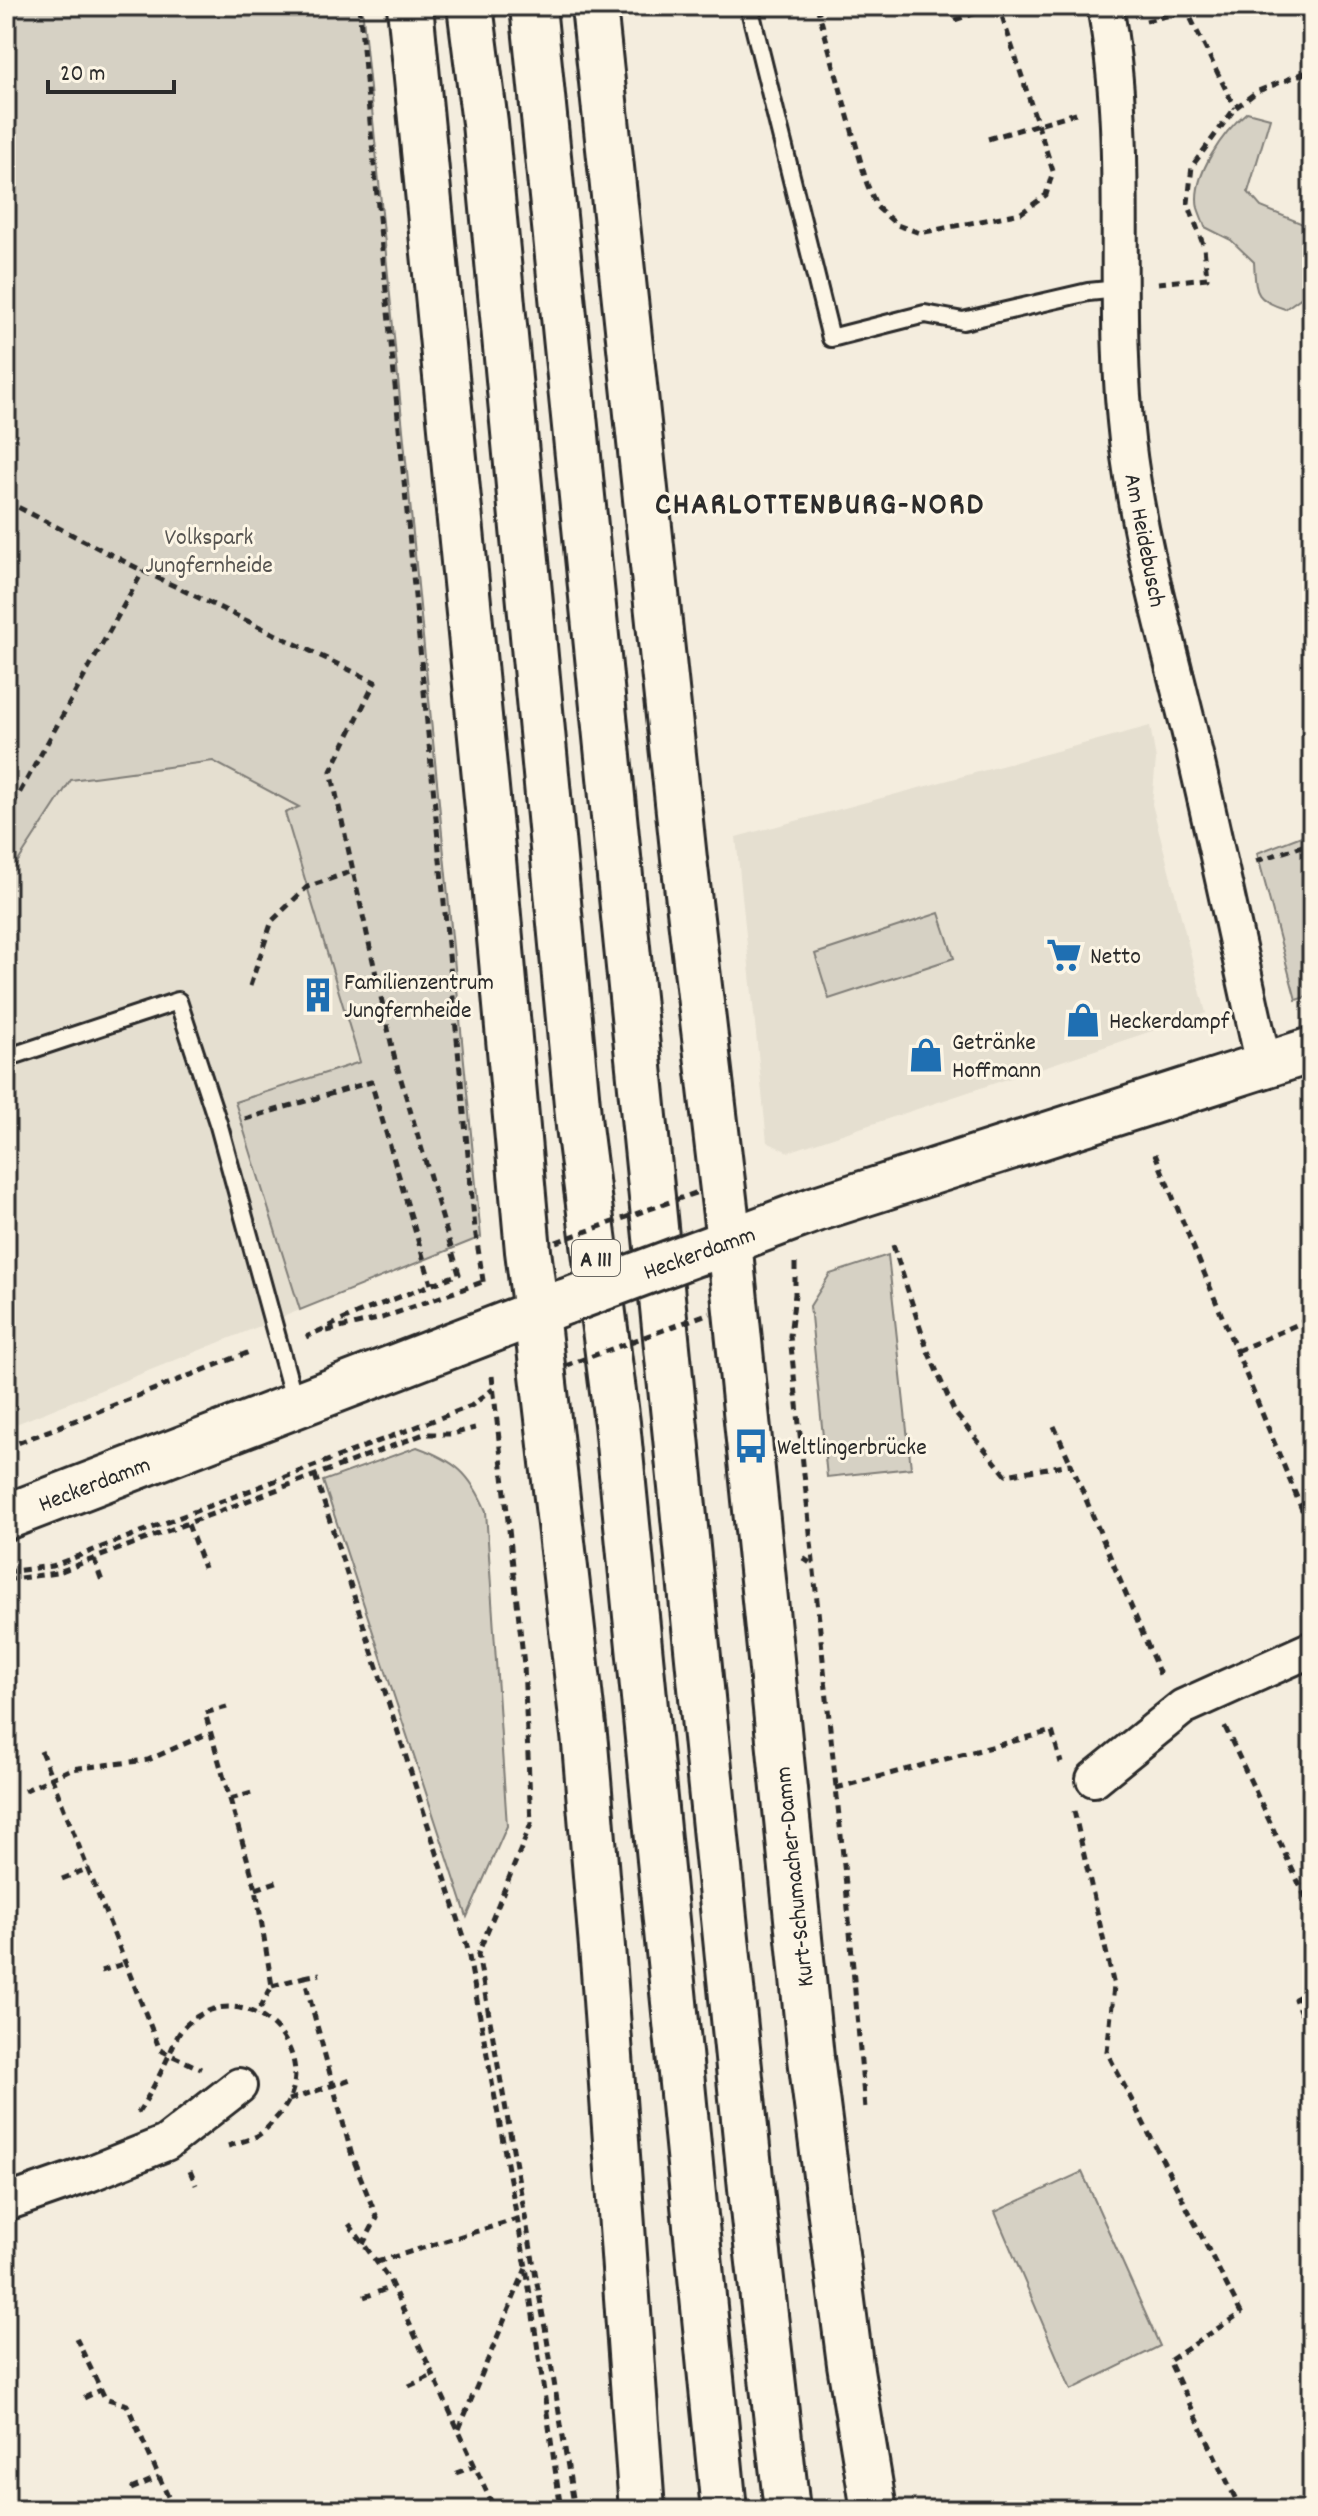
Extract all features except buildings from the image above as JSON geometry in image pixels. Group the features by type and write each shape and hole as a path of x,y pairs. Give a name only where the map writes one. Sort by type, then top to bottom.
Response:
{"main road":[{"path":"410,6 528,1251 552,1307 642,2510"},
{"name":"A 111","path":"470,6 485,123 579,1126 617,1423 724,2510"},
{"path":"533,6 753,2203 787,2510"},
{"name":"Kurt-Schumacher-Damm","path":"594,6 684,859 714,1247 811,2058 850,2364 874,2510"},
{"name":"Heckerdamm","path":"6,1517 295,1404 816,1209 1312,1050"}],"street":[{"name":"Am Heidebusch","path":"1105,6 1112,43 1122,190 1134,286 1127,439 1152,582 1193,747 1264,1065"},
{"path":"1077,1785 1183,1707 1312,1649"},
{"path":"6,2203 166,2143 239,2086"}],"lane":[{"path":"749,6 831,338 925,314 963,321 1088,292 1134,286"},
{"path":"6,1058 178,1001 219,1126 295,1404"}],"path":[{"path":"359,6 475,1229 481,1265"},
{"path":"817,6 867,184 877,207 897,225 920,233 1021,213 1046,195 1053,171 1002,16 1006,6"},
{"path":"955,20 997,6"},
{"path":"1136,23 1188,8 1207,6"},
{"path":"1188,8 1235,108"},
{"path":"1134,286 1207,278 1204,247 1188,203 1192,166 1235,108 1258,91 1312,70"},
{"path":"988,139 1088,109"},
{"path":"6,501 143,571 375,682 331,771 394,1056 459,1274 358,1313 318,1333"},
{"path":"6,817 143,571"},
{"path":"1253,863 1312,843"},
{"path":"250,986 272,921 307,887 353,871"},
{"path":"219,1126 371,1082 431,1284"},
{"path":"1155,1154 1312,1534"},
{"path":"556,1242 698,1192"},
{"path":"893,1245 927,1349 955,1413 1006,1475 1071,1464"},
{"path":"795,1257 790,1336 836,1788 865,2115"},
{"path":"6,1449 280,1344 382,1318 436,1299"},
{"path":"565,1366 710,1313"},
{"path":"1237,1351 1310,1319"},
{"path":"6,1572 52,1566 450,1414"},
{"path":"495,1415 524,1665 531,1824 478,1954 575,2510"},
{"path":"1054,1426 1163,1681"},
{"path":"6,1580 56,1573 424,1434 452,1434 475,1428"},
{"path":"315,1475 467,1946 518,2219 561,2510"},
{"path":"187,1524 204,1568"},
{"path":"94,1559 103,1584"},
{"path":"1210,1695 1312,1911"},
{"path":"227,1707 205,1713 256,1889 272,1986 257,2014"},
{"path":"836,1788 1052,1731 1077,1785 1114,1986 1107,2052 1241,2313 1169,2361 1241,2510"},
{"path":"24,1791 71,1769 148,1760 209,1733"},
{"path":"41,1751 160,2050 239,2086"},
{"path":"230,1799 252,1793"},
{"path":"62,1879 89,1868"},
{"path":"256,1889 279,1881"},
{"path":"101,1971 126,1963"},
{"path":"272,1986 320,1974"},
{"path":"304,1977 352,2156 377,2218 363,2244"},
{"path":"1312,1990 1295,1999 1312,2039"},
{"path":"289,2100 351,2079"},
{"path":"377,2262 518,2219"},
{"path":"349,2224 392,2287 495,2510"},
{"path":"459,2430 526,2267"},
{"path":"364,2297 392,2287"},
{"path":"76,2338 105,2398 127,2405 174,2510"},
{"path":"409,2386 433,2375"},
{"path":"84,2398 101,2390"},
{"path":"456,2473 475,2466"},
{"path":"131,2489 159,2477"}],"shaded area":[{"path":"1150,726 1156,759 1152,804 1206,1013 788,1152 767,1142 736,837"},
{"path":"213,761 301,807 285,813 361,1062 235,1102 300,1310 6,1428 6,880 71,780"}],"green space":[{"name":"Volkspark Jungfernheide","path":"6,6 362,6 481,1237 300,1310 235,1102 360,1062 285,813 299,807 213,761 71,780 6,880"},
{"path":"1247,112 1270,118 1248,192 1261,207 1308,226 1312,234 1312,285 1309,292 1285,309 1262,298 1256,287 1254,262 1231,240 1205,227 1198,208 1199,182 1211,155"},
{"path":"1312,832 1312,995 1296,1000 1257,853"},
{"path":"939,913 954,958 829,999 815,954"},
{"path":"888,1255 911,1468 827,1477 810,1306 830,1274"},
{"path":"417,1447 460,1470 474,1487 486,1511 507,1826 467,1917 323,1481"},
{"path":"1082,2172 1160,2346 1071,2390 995,2212"}],"place":[{"name":"Netto","path":"1064,955"},
{"name":"Familienzentrum Jungfernheide","path":"318,995"},
{"name":"Heckerdampf","path":"1083,1020"},
{"name":"Getränke Hoffmann","path":"926,1055"},
{"name":"Weltlingerbrücke","path":"751,1446"}],"district":[{"name":"CHARLOTTENBURG-NORD","path":"820,502"}]}
